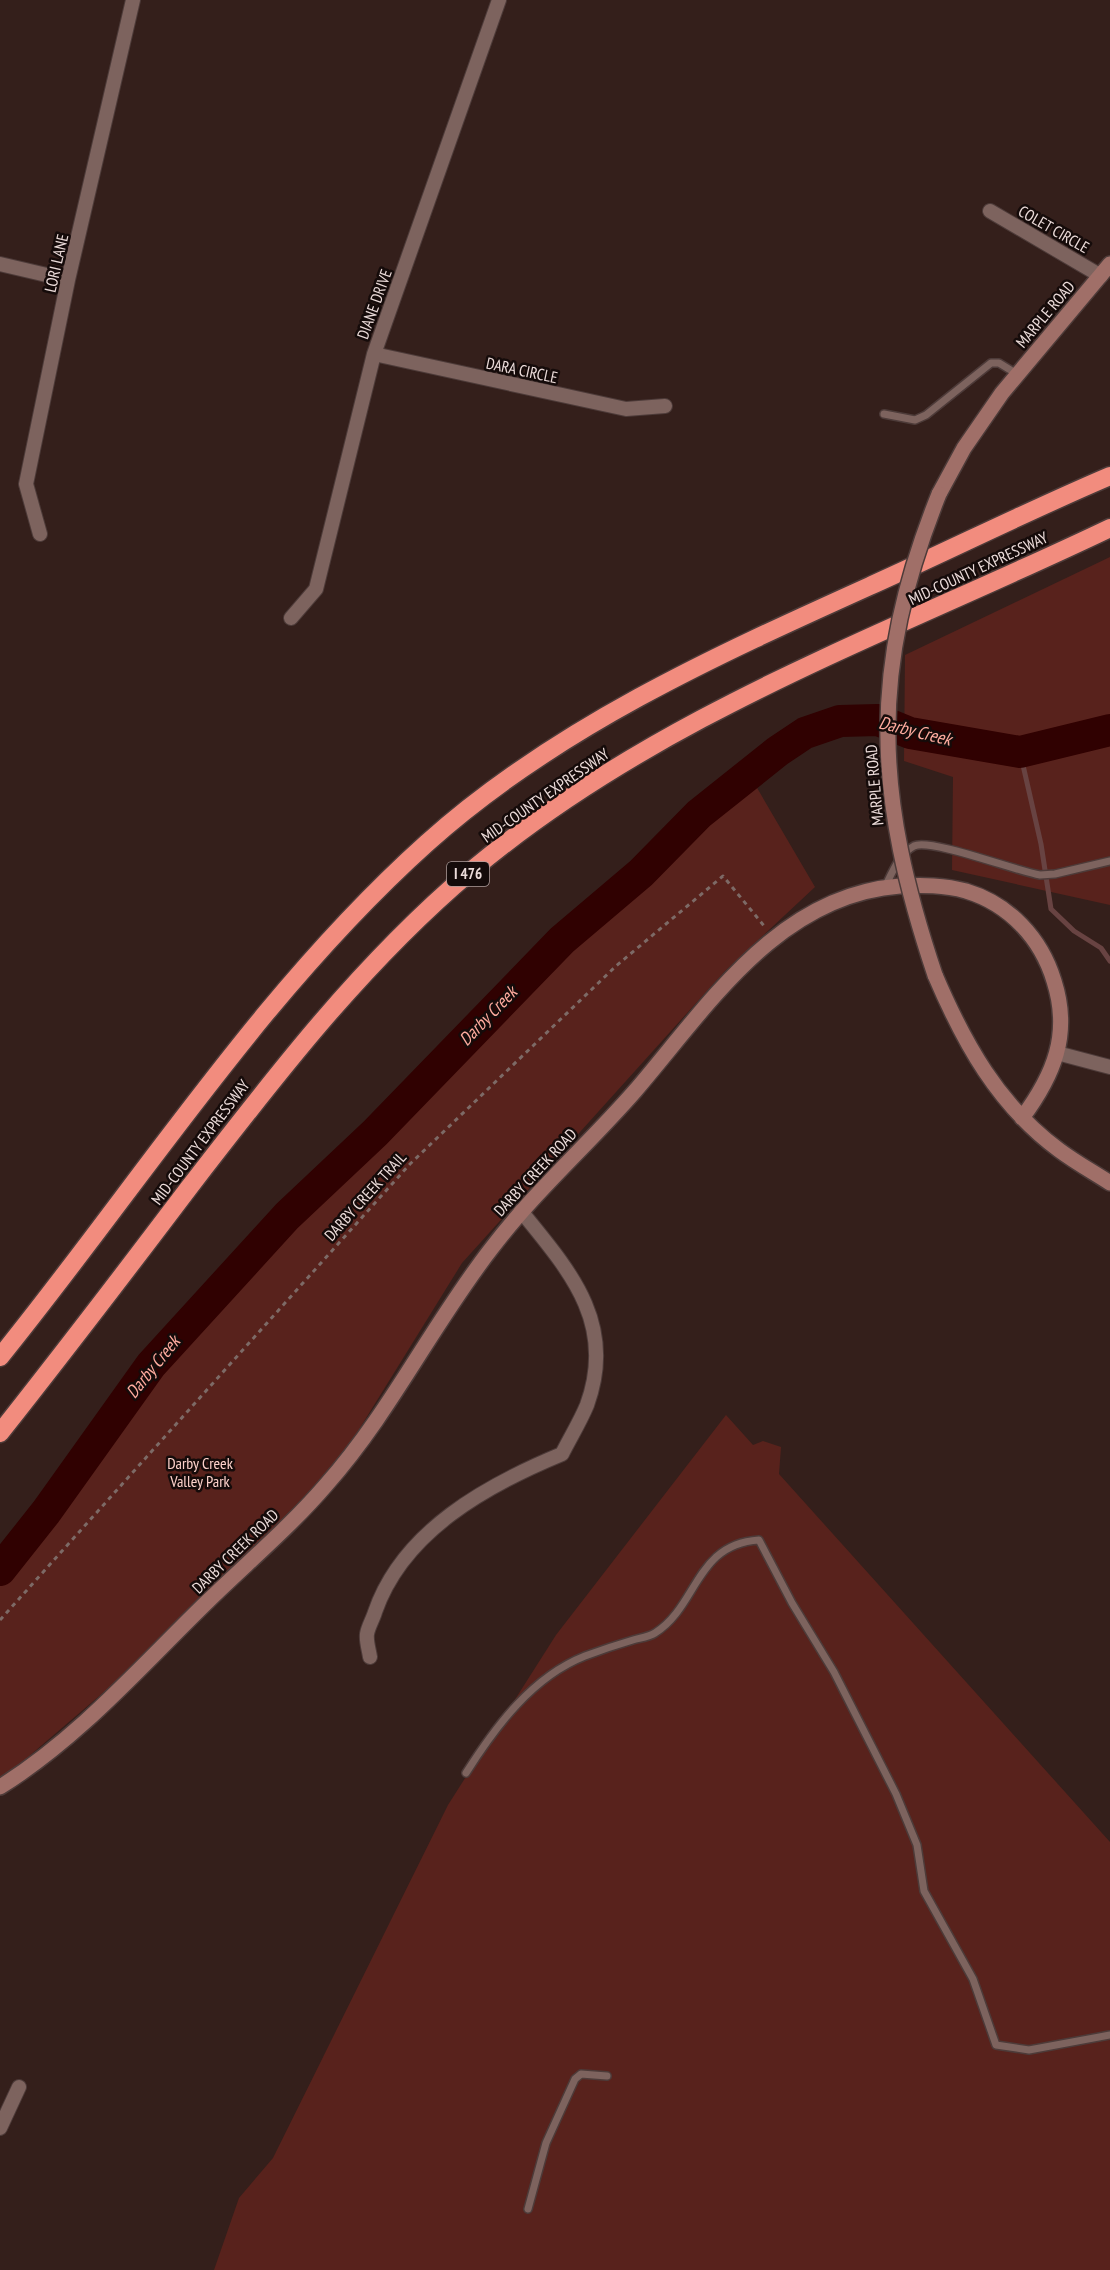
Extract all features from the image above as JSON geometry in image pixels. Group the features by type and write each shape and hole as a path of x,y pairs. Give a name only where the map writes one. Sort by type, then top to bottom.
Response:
{"highway":[{"name":"MID-COUNTY EXPRESSWAY","path":"0,1356 277,999 366,900 430,840 506,781 589,726 736,646 1110,476"},
{"name":"MID-COUNTY EXPRESSWAY","path":"0,1433 262,1092 378,957 472,870 563,803 682,729 749,695 1110,528"}],"street":[{"name":"LORI LANE","path":"40,534 26,484 69,280 133,0"},
{"name":"DIANE DRIVE","path":"291,618 316,589 374,354 499,0"},
{"name":"COLET CIRCLE","path":"990,211 1106,270"},
{"path":"0,264 69,280"},
{"name":"MARPLE ROAD","path":"1106,270 1017,374 979,424 939,494 906,592 889,677 887,711 890,794 898,845 908,888 935,975 975,1058 996,1089 1022,1118 1059,1150 1110,1183"},
{"name":"DARA CIRCLE","path":"374,354 626,409 665,406"},
{"name":"DARBY CREEK ROAD","path":"0,1787 48,1753 112,1698 326,1486 375,1424 465,1285 521,1211 623,1105 747,961 773,937 820,908 855,894 885,887 920,885 959,889 993,902 1009,912 1033,938 1053,975 1062,1020 1057,1053 1048,1080 1022,1118"},
{"path":"1057,1053 1110,1067"},
{"path":"369,1657 367,1634 382,1593 406,1554 449,1515 504,1480 562,1454 587,1404 596,1361 591,1314 569,1271 521,1211"},
{"path":"0,2128 19,2087"}],"lane":[{"path":"884,414 915,420 926,415 991,363 999,363 1017,374"},
{"path":"885,887 896,864 907,851 916,845 935,845 1040,875 1055,874 1110,861"},
{"path":"466,1773 498,1724 560,1666 654,1634 667,1622 708,1566 726,1547 742,1541 759,1540 792,1603 834,1672 896,1794 917,1845 924,1891 973,1979 996,2045 1029,2050 1110,2035"},
{"path":"528,2209 546,2143 574,2079 581,2074 607,2076"}],"path":[{"name":"DARBY CREEK TRAIL","path":"0,1620 410,1164 616,966 723,876 773,937"}],"green space":[{"path":"1110,557 1110,905 952,870 953,777 904,761 905,655"},
{"name":"Darby Creek Valley Park","path":"753,781 815,887 725,971 462,1263 350,1444 269,1541 139,1662 0,1781 0,1581 21,1557 123,1414 281,1233 596,921"},
{"path":"726,1415 753,1445 763,1441 781,1447 779,1474 1110,1842 1110,2270 214,2270 239,2198 273,2158 448,1805 556,1635"}],"waterway":[{"name":"Darby Creek","path":"0,1570 46,1512 151,1365 287,1216 375,1133 562,940 641,873 699,814 778,751 805,733 840,721 878,720 910,733 1020,752 1110,730"},
{"path":"1020,752 1041,844 1051,909 1074,931 1101,948 1110,961"},
{"path":"0,1556 5,1564"}]}
